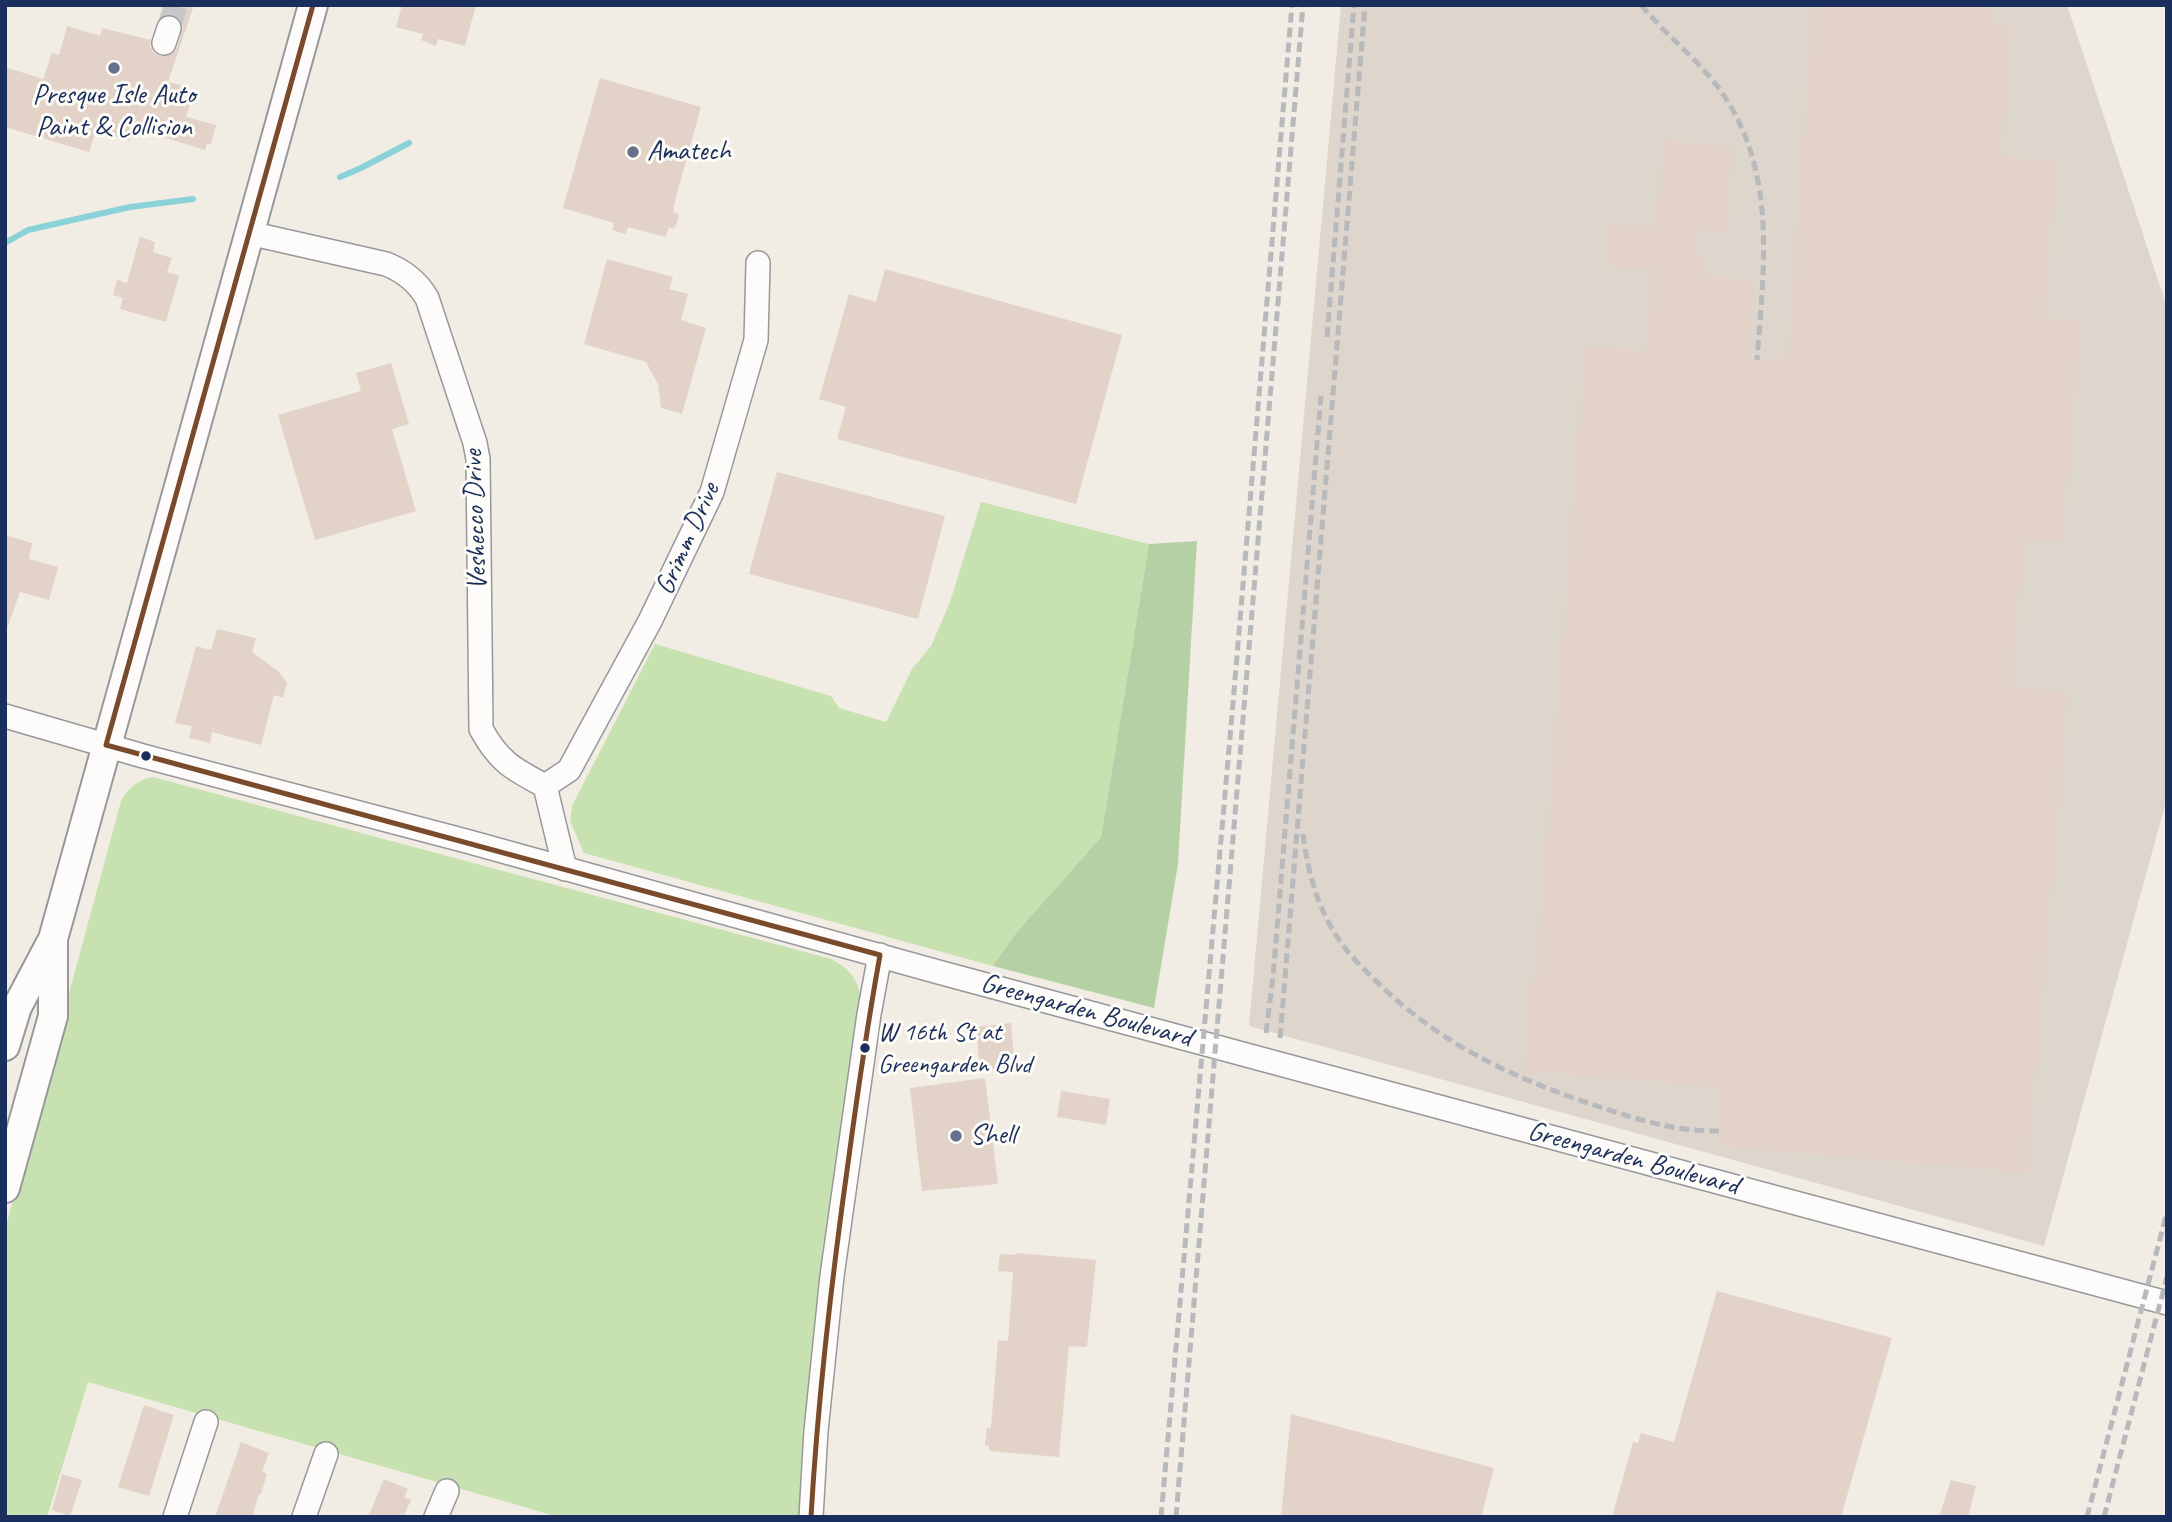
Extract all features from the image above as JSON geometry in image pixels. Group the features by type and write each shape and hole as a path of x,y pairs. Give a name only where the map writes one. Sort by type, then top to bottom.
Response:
{"main road":[{"path":"5,1046 17,1006 52,939 313,5"},
{"path":"5,1188 53,1016 52,939"}],"street":[{"name":"Veshecco Drive","path":"249,233 386,264 410,277 426,298 478,459 481,729 492,750 512,768 545,786"},
{"name":"Grimm Drive","path":"545,786 569,770 650,621 712,492 756,340 758,263"},
{"name":"Greengarden Boulevard","path":"5,716 2167,1303"},
{"path":"545,786 565,869"},
{"path":"811,1517 817,1419 833,1264 880,955"},
{"path":"176,1517 206,1422"},
{"path":"303,1517 326,1454"},
{"path":"436,1517 447,1491"}],"shaded area":[{"path":"1341,5 2067,5 2167,307 2167,798 2044,1246 1249,1026"}],"green space":[{"path":"981,502 1149,544 1101,837 1016,933 993,966 584,853 570,821 572,806 655,644 831,696 839,708 886,722 912,669 931,646 950,602"},
{"path":"1197,541 1178,864 1154,1008 993,966 1016,933 1101,837 1149,544"},
{"path":"153,777 831,959 851,974 861,998 823,1246 808,1402 801,1517 559,1517 88,1382 47,1517 5,1517 5,1230 121,801 134,785"}],"building":[{"path":"163,5 194,5 168,82 181,85 179,90 193,94 186,117 216,125 211,144 207,143 205,150 134,128 130,141 96,131 89,152 5,127 5,67 43,79 52,53 59,55 67,26 100,36 102,28 151,40 150,46 154,53 167,56 177,48 183,26 180,19 174,15 167,14 159,18"},
{"path":"402,5 476,5 465,46 438,39 436,46 421,40 423,34 396,27"},
{"path":"1812,5 1991,5 1989,23 2012,27 2001,156 2056,161 2045,317 2082,321 2062,542 2025,540 2011,686 2069,692 2027,1173 1719,1146 1723,1090 1524,1071 1531,978 1536,979 1585,346 1645,351 1652,270 1607,267 1610,224 1656,226 1664,140 1733,147 1728,232 1696,231 1695,256 1703,260 1703,276 1753,280 1748,360 1787,359"},
{"path":"600,78 701,107 673,212 679,214 677,222 674,229 669,227 665,237 628,227 626,234 612,230 614,223 563,208"},
{"path":"140,237 155,242 153,252 172,258 167,272 179,276 166,322 120,309 123,298 113,295 117,280 127,283"},
{"path":"607,259 673,277 669,289 688,294 681,320 706,328 682,414 661,408 658,384 646,362 584,344"},
{"path":"885,269 1122,335 1076,504 837,439 846,407 819,399 849,294 876,302"},
{"path":"391,363 409,424 392,429 416,511 315,540 278,415 361,391 356,373"},
{"path":"777,472 945,516 918,619 749,574"},
{"path":"5,535 32,543 29,559 58,567 49,600 20,592 8,626 5,626"},
{"path":"217,629 256,638 252,652 279,672 287,683 283,698 274,695 261,745 212,732 210,743 189,738 192,726 175,723 196,646 211,650"},
{"path":"1011,1023 1015,1068 980,1071 976,1027"},
{"path":"985,1078 998,1184 922,1191 910,1088"},
{"path":"1061,1091 1110,1099 1106,1125 1057,1117"},
{"path":"1000,1254 1096,1260 1087,1347 1069,1346 1059,1457 989,1451 989,1446 985,1445 987,1428 991,1428 998,1340 1008,1341 1013,1272 998,1271"},
{"path":"1717,1291 1892,1338 1841,1517 1612,1517 1633,1442 1638,1443 1641,1433 1674,1442"},
{"path":"144,1405 174,1415 149,1496 118,1487"},
{"path":"1291,1414 1494,1468 1481,1517 1281,1517"},
{"path":"241,1442 269,1453 262,1472 267,1474 261,1494 252,1517 215,1517"},
{"path":"62,1474 82,1480 70,1516 52,1510"},
{"path":"384,1479 408,1489 404,1497 411,1500 403,1517 368,1517"},
{"path":"1951,1480 1976,1486 1968,1517 1939,1517"}],"waterway":[{"path":"340,177 409,143"},
{"path":"5,243 28,230 130,207 193,199"}],"tunnel":[{"path":"169,28 176,5"}],"railway":[{"path":"1161,1517 1292,5"},
{"path":"1176,1517 1303,5"},
{"path":"1327,337 1354,5"},
{"path":"1280,1038 1365,5"},
{"path":"1641,5 1718,87 1737,118 1750,151 1759,184 1763,219 1764,253 1757,360"},
{"path":"1266,1033 1273,977 1321,396"},
{"path":"1303,834 1315,891 1334,931 1369,974 1428,1025 1482,1058 1569,1096 1659,1124 1689,1130 1719,1131"},
{"path":"2087,1517 2167,1212"},
{"path":"2104,1517 2167,1277"}],"transit line":[{"path":"313,5 106,745 880,955 837,1246 811,1517"}],"place":[{"name":"Presque Isle Auto Paint & Collision","path":"114,68"},
{"name":"Amatech","path":"633,152"},
{"name":"W 16th St at Greengarden Blvd","path":"865,1048"},
{"name":"Shell","path":"956,1136"}]}
